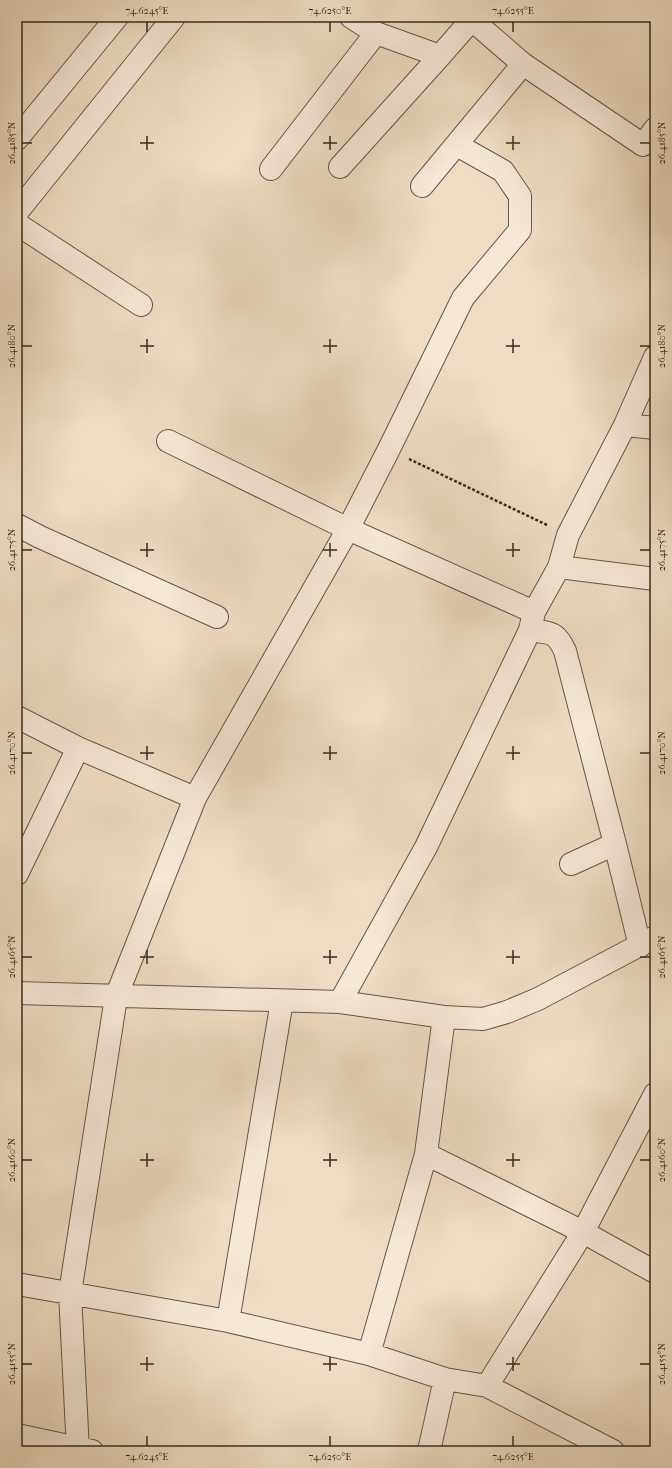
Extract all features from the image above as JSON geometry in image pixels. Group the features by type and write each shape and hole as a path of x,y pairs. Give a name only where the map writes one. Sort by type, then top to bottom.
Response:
{"street":[{"path":"17,139 118,17"},
{"path":"17,212 174,17"},
{"path":"351,17 376,33 440,56"},
{"path":"340,167 473,18 523,64 643,145 655,129"},
{"path":"271,169 376,33"},
{"path":"422,186 523,64"},
{"path":"17,1435 83,1450 70,1293 116,997 195,798 348,529 463,298 520,230 520,196 503,171 456,145"},
{"path":"17,224 141,305"},
{"path":"340,1002 426,847 532,621 559,567 568,535 625,425 655,357"},
{"path":"625,425 655,428"},
{"path":"17,993 116,997 340,1002 444,1017 483,1019 507,1012 538,999 648,942 616,844 565,651 560,639 532,621 168,441"},
{"path":"17,525 40,537 217,617"},
{"path":"559,567 655,579"},
{"path":"17,717 78,748 195,798"},
{"path":"17,873 78,748"},
{"path":"571,864 616,844"},
{"path":"228,1321 282,1001"},
{"path":"369,1354 426,1154 444,1017"},
{"path":"487,1386 583,1232 655,1094"},
{"path":"426,1154 583,1232 655,1272"},
{"path":"17,1284 228,1321 369,1354 445,1379 487,1386 613,1451"},
{"path":"429,1451 445,1379"}],"path":[{"path":"389,449 568,535"}]}
